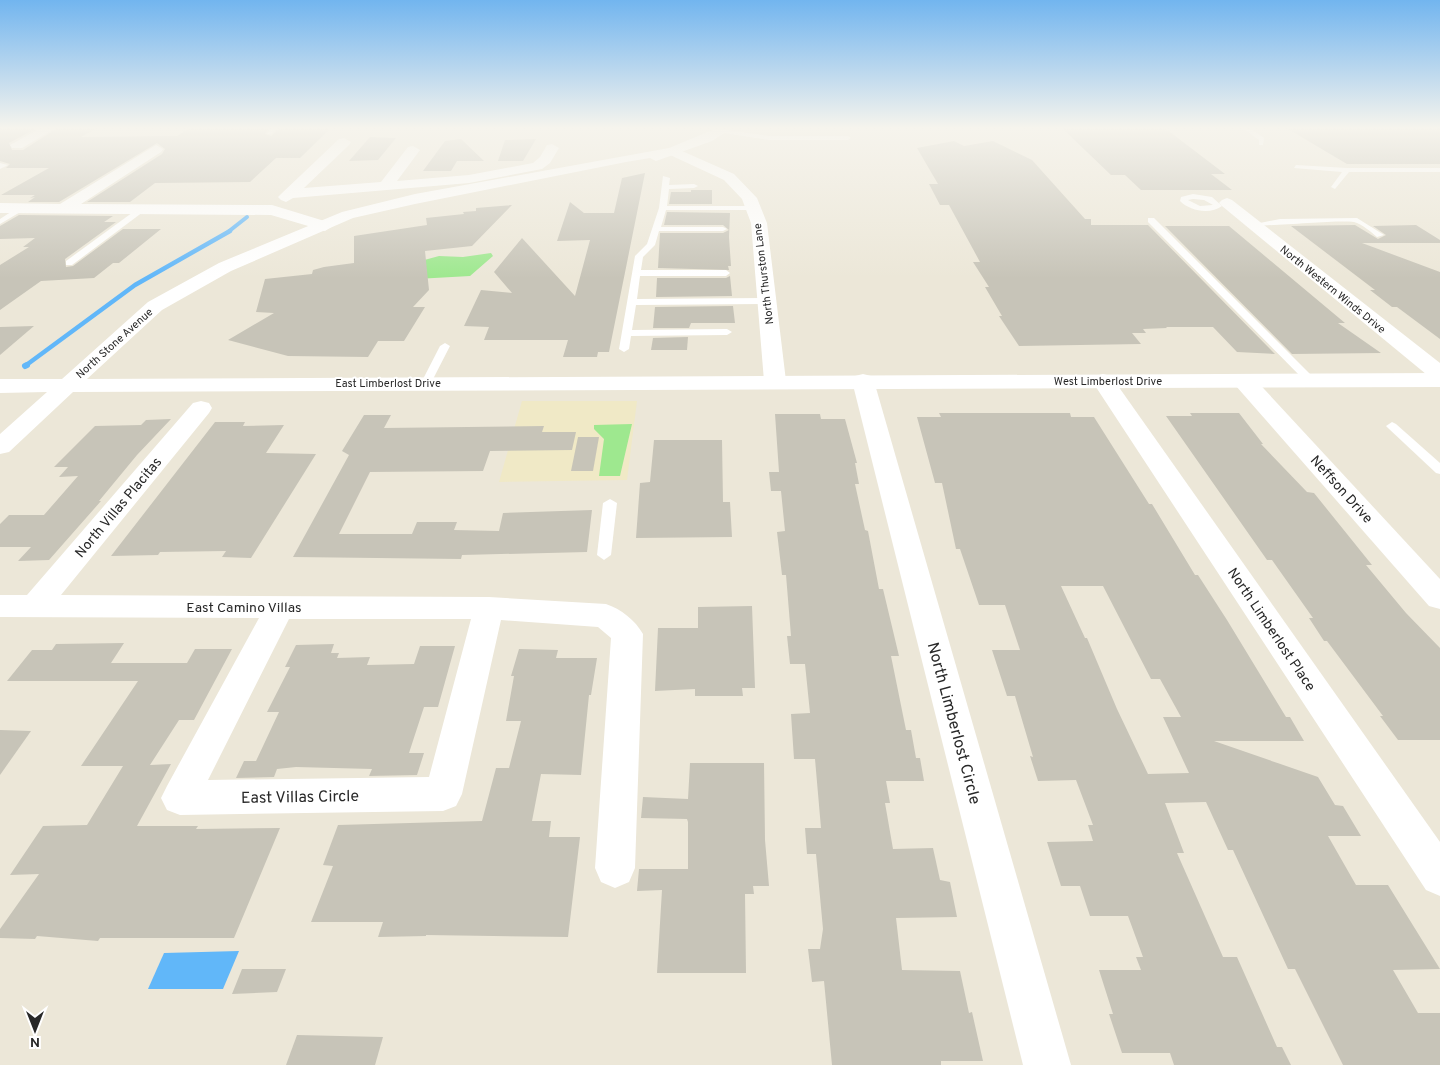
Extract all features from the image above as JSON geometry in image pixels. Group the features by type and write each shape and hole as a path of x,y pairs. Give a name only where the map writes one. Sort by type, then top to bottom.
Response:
{"street":[{"path":"64,208 109,179"},
{"path":"272,210 306,179"},
{"path":"385,186 391,179"},
{"path":"290,194 471,179"},
{"name":"North Stone Avenue","path":"0,447 155,306 225,267 278,243 325,226 561,179"},
{"name":"North Thurston Lane","path":"731,179 749,198 759,223 775,381"},
{"name":"North Western Winds Drive","path":"1226,203 1440,374"},
{"path":"0,208 272,210 325,226"},
{"name":"West Limberlost Drive","path":"775,381 1440,380"},
{"name":"East Limberlost Drive","path":"0,386 775,381"},
{"name":"North Limberlost Circle","path":"863,381 1047,1065"},
{"name":"North Limberlost Place","path":"1103,381 1440,876"},
{"name":"Neffson Drive","path":"1244,381 1440,598"},
{"name":"North Villas Placitas","path":"35,606 201,408"},
{"name":"East Camino Villas","path":"0,606 489,608 606,616 627,634 615,868"},
{"name":"East Villas Circle","path":"280,607 180,798 443,794 489,608"}],"lane":[{"path":"624,349 639,256 651,245 657,229 666,179"},
{"path":"1335,186 1340,179"},
{"path":"665,187 694,186"},
{"path":"0,222 23,208"},
{"path":"662,208 753,208"},
{"path":"69,263 143,209"},
{"path":"1151,220 1311,380"},
{"path":"1254,225 1280,221 1357,220 1380,235"},
{"path":"657,229 724,229"},
{"path":"636,272 726,272"},
{"path":"632,302 767,301"},
{"path":"627,333 727,332"},
{"path":"426,383 445,346"},
{"path":"1392,426 1440,470"},
{"path":"604,555 610,503"}],"shaded area":[{"path":"522,401 637,401 627,480 499,482"}],"green space":[{"path":"491,253 493,256 470,276 416,279 373,274 439,256 463,257"},
{"path":"632,424 620,476 599,476 604,439 594,429 594,425"}],"water":[{"path":"239,951 223,989 148,989 164,953"}],"building":[{"path":"30,179 98,179 59,202 28,202 35,195 1,195"},
{"path":"123,179 254,179 250,182 155,183 130,202 87,202"},
{"path":"622,179 644,179 609,352 598,352 597,357 563,357 568,340 484,340 489,327 464,326 481,290 512,293 494,272 522,238 575,296 590,240 557,241 570,202 584,213 614,213"},
{"path":"935,179 1049,179 1085,219 1091,219 1091,225 1148,225 1275,354 1237,352 1213,327 1166,327 1143,329 1146,333 1132,333 1141,344 1019,346 999,316 1002,316 985,287 989,287 973,262 980,262 949,205 940,205 929,184 938,184"},
{"path":"1129,179 1217,179 1232,190 1141,190"},
{"path":"691,190 712,190 712,204 669,204 671,192 691,192"},
{"path":"512,205 472,246 425,251 429,290 413,307 425,307 404,341 378,341 368,357 288,356 228,340 274,313 256,312 265,279 312,274 313,270 324,267 354,263 354,236 427,225 426,218 464,214 463,212 476,211 476,208"},
{"path":"667,212 730,213 731,266 728,266 729,270 658,268 660,233 723,233 729,230 723,225 664,225"},
{"path":"19,215 113,216 104,222 116,222 65,259 66,267 73,266 123,229 161,229 119,263 113,263 94,278 41,281 0,310 0,265 29,247 23,247 35,238 0,239 0,226"},
{"path":"1355,225 1378,239 1386,235 1373,226 1416,225 1440,240 1440,243 1362,243 1440,272 1440,339 1397,307 1392,307 1370,290 1375,290 1291,226"},
{"path":"1165,226 1229,226 1345,323 1338,323 1381,353 1292,354"},
{"path":"730,276 732,296 656,297 657,278 726,278"},
{"path":"733,306 735,323 691,323 689,328 653,328 655,307"},
{"path":"34,326 0,355 0,327"},
{"path":"688,337 687,350 651,350 653,338"},
{"path":"939,413 1070,413 1071,417 1094,417 1149,504 1152,504 1195,575 1198,575 1227,620 1286,717 1290,717 1304,741 1214,741 1318,777 1335,805 1343,806 1361,836 1328,836 1356,885 1388,885 1440,969 1393,970 1418,1013 1440,1013 1440,1065 1343,1065 1295,969 1288,969 1233,850 1228,850 1206,802 1165,803 1184,853 1177,853 1223,957 1237,957 1277,1047 1282,1047 1291,1065 1174,1065 1170,1053 1122,1053 1109,1014 1113,1014 1099,970 1141,970 1136,957 1143,957 1128,916 1090,916 1080,886 1061,886 1047,842 1093,841 1088,825 1093,825 1076,780 1038,781 1015,696 1007,696 992,650 1020,650 1005,605 979,605 960,549 956,549 942,483 935,483 917,417 941,417","holes":["1061,586 1103,586 1151,679 1160,679 1181,717 1163,717 1189,773 1148,774 1117,709 1087,638 1085,638"]},
{"path":"1190,413 1239,413 1263,444 1261,444 1307,492 1314,493 1372,565 1366,565 1406,613 1440,648 1440,740 1398,740 1380,716 1383,716 1327,641 1324,641 1309,618 1313,618 1272,560 1267,560 1166,416 1192,416"},
{"path":"775,414 820,414 821,419 845,419 857,463 855,463 859,484 855,484 865,530 868,531 879,589 883,589 899,656 891,656 906,730 911,730 916,758 920,758 924,781 886,781 890,803 885,803 893,849 933,848 940,880 950,882 957,917 896,918 902,970 960,971 969,1013 972,1012 983,1061 941,1061 941,1065 832,1065 824,981 812,982 808,949 820,949 823,929 816,854 807,854 805,828 821,828 815,759 794,759 791,714 810,713 805,664 790,664 787,636 791,636 786,575 782,575 777,532 785,531 781,491 771,491 769,472 779,472"},
{"path":"364,415 391,415 384,428 544,426 542,432 576,432 572,450 490,451 483,471 370,472 339,534 412,534 417,522 457,522 454,530 499,531 503,513 592,510 587,552 462,555 461,559 293,557 349,455 342,451"},
{"path":"171,419 137,455 99,501 101,501 49,560 18,561 31,547 0,547 0,524 9,515 44,515 78,476 59,477 68,467 54,467 95,426 141,425 146,420"},
{"path":"215,422 245,422 243,426 284,425 266,453 316,454 251,558 222,557 226,551 160,552 158,555 111,556"},
{"path":"578,437 599,437 593,471 571,471"},
{"path":"654,440 722,440 723,502 730,502 732,537 636,538 640,483 650,482"},
{"path":"752,606 755,688 742,688 743,696 695,696 695,689 655,691 658,628 698,628 698,607"},
{"path":"124,643 111,663 187,663 195,649 232,649 194,720 179,720 150,765 171,764 137,826 198,826 196,829 280,828 234,938 100,938 98,941 37,936 35,939 0,938 0,929 39,874 10,875 43,826 87,825 123,766 81,766 138,681 7,681 32,650 52,650 56,644"},
{"path":"334,644 331,653 339,653 337,658 370,657 367,665 414,664 420,646 455,646 438,707 424,707 409,753 424,753 417,775 369,776 372,769 296,767 277,769 274,777 236,778 244,761 256,761 279,712 267,712 290,667 285,667 296,645"},
{"path":"519,649 558,650 556,658 597,658 591,695 589,695 581,775 541,774 532,821 551,821 549,837 580,837 568,937 426,935 378,937 383,922 311,922 333,866 323,865 338,825 482,821 496,768 509,768 521,721 506,721 514,676 511,676"},
{"path":"0,730 31,731 0,775"},
{"path":"690,763 764,763 765,840 769,886 753,886 754,894 745,894 746,973 657,973 662,890 637,891 639,869 688,869 688,822 687,819 641,818 643,797 688,799"},
{"path":"242,969 286,969 277,992 232,994"},
{"path":"297,1035 383,1037 375,1065 286,1065"}],"waterway":[{"path":"228,232 247,217"},
{"path":"27,365 25,366 135,285 230,231"}]}
